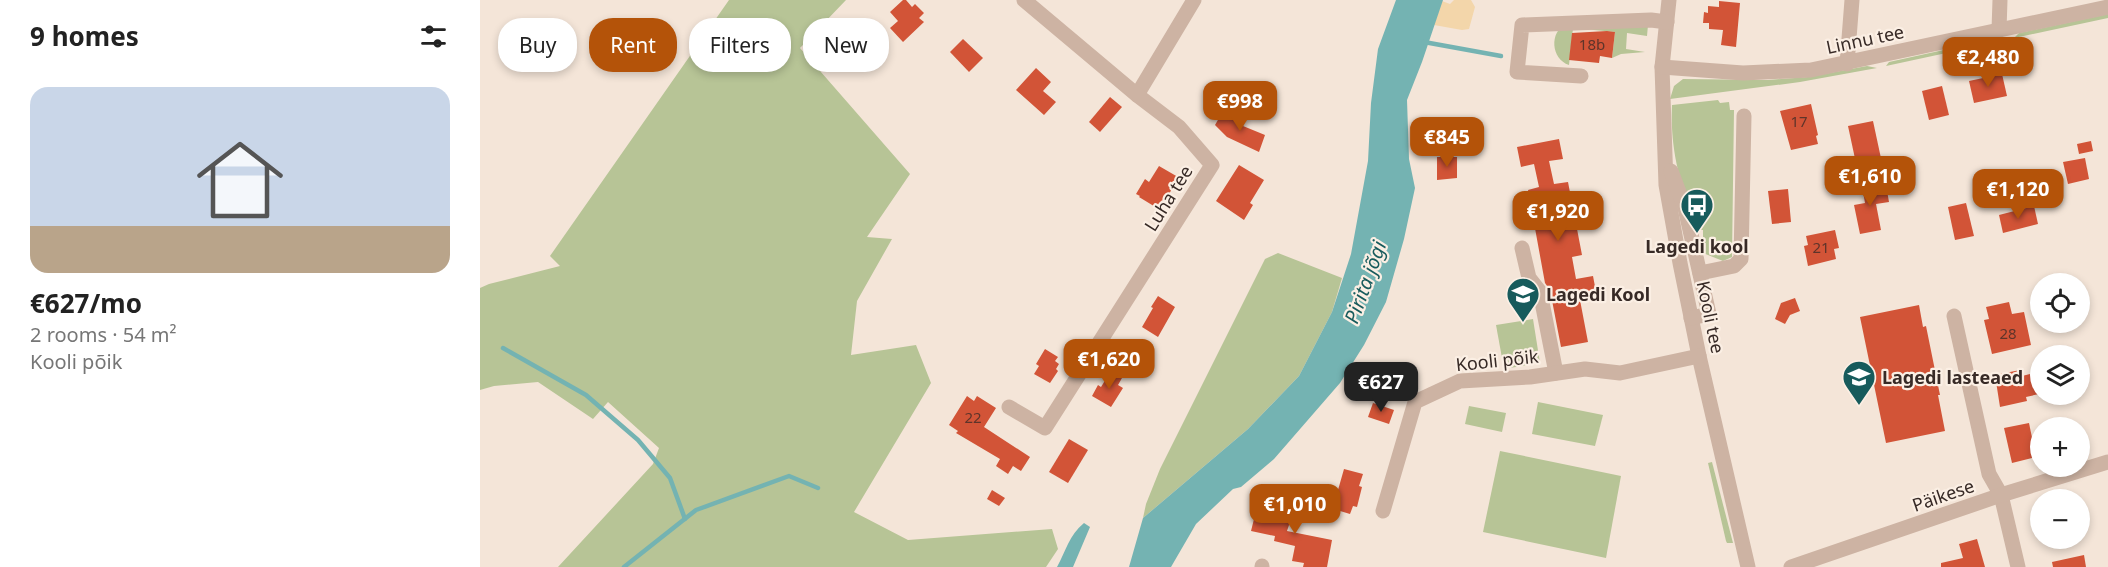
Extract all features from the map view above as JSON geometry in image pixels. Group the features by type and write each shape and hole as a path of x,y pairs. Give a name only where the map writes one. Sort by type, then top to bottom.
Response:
{"street":[{"name":"Luha tee","path":"1009,406 1045,428 1212,165 1179,127 1137,95 1024,0"},
{"path":"1137,95 1194,0"},
{"name":"Kooli tee","path":"1669,0 1662,67 1664,154 1668,196 1699,356 1748,567"},
{"path":"1847,64 1852,0"},
{"path":"1999,30 2000,0"},
{"name":"Linnu tee","path":"1662,67 1755,72 1811,70 2108,7"},
{"path":"1581,76 1517,72 1522,25 1651,20 1667,22"},
{"path":"1700,273 1734,266 1741,259 1744,116"},
{"path":"1664,154 1685,208 1709,314 1691,318"},
{"path":"1522,249 1529,278 1540,292 1556,373"},
{"path":"1954,316 1989,474 2001,495 2018,567"},
{"name":"Kooli põik","path":"1383,511 1415,402 1460,381 1585,369 1620,373 1699,356"},
{"name":"Päikese","path":"1791,567 2001,495 2108,462"}],"green space":[{"path":"729,0 846,0 829,18 803,18 803,45 800,48 803,51 803,72 821,72 910,174 867,237 892,239 857,301 851,355 916,345 931,383 854,512 908,540 1052,529 1058,549 1046,567 558,567 653,464 659,448 608,402 593,419 538,382 494,386 480,390 480,288 560,266 550,256 689,57 689,72 791,72 791,18 716,18"},
{"path":"2108,14 2108,18 2014,38 2019,33"},
{"path":"1566,24 1648,25 1647,36 1627,33 1626,49 1645,52 1621,54 1612,58 1615,32 1573,28 1569,65 1559,57 1554,45 1557,33"},
{"path":"1998,38 2002,41 1886,66 1889,62"},
{"path":"1867,66 1877,68 1800,82 1670,99 1674,86 1683,79 1768,80 1808,77"},
{"path":"1718,100 1720,103 1729,102 1730,110 1734,110 1732,257 1723,261 1703,253 1700,238 1703,238 1703,230 1699,230 1698,225 1693,223 1684,193 1674,151 1672,122 1672,105"},
{"path":"1278,253 1342,278 1332,312 1299,376 1248,429 1143,518 1160,469 1265,259"},
{"path":"1533,319 1540,363 1504,369 1496,325"},
{"path":"1538,402 1603,415 1595,446 1532,434"},
{"path":"1469,406 1506,413 1502,432 1465,424"},
{"path":"1500,451 1621,476 1606,558 1483,532"},
{"path":"1712,462 1733,543 1726,541 1708,463"}],"sand":[{"path":"1454,0 1471,0 1475,7 1469,29 1434,25 1442,1 1450,4"}],"water":[{"name":"Pirita jõgi","path":"1396,0 1443,0 1407,100 1409,159 1415,188 1404,239 1386,302 1364,345 1340,383 1274,459 1241,487 1233,489 1196,524 1171,567 1129,567 1143,518 1248,429 1299,376 1332,312 1351,254 1368,161 1371,103 1378,49"},
{"path":"1084,523 1090,527 1073,567 1057,567 1071,538"}],"building":[{"path":"906,0 912,7 915,4 924,13 919,18 924,22 903,42 890,28 898,21 890,12"},
{"path":"1719,1 1740,3 1736,47 1721,45 1723,30 1709,29 1709,23 1703,23 1704,12 1708,13 1708,6 1719,7"},
{"path":"1615,32 1612,58 1600,56 1599,63 1569,60 1572,33"},
{"path":"963,39 983,58 969,72 950,52"},
{"path":"1036,68 1051,82 1043,91 1056,102 1044,115 1016,90"},
{"path":"2002,74 2007,96 1974,103 1969,81"},
{"path":"1942,86 1949,115 1929,120 1922,91"},
{"path":"1110,97 1122,107 1100,132 1089,122"},
{"path":"1811,104 1818,144 1791,150 1780,111"},
{"path":"1222,113 1245,121 1243,126 1265,135 1259,152 1227,137 1215,125"},
{"path":"1873,121 1882,163 1857,168 1848,126"},
{"path":"1559,139 1563,159 1549,161 1554,184 1568,182 1582,255 1572,257 1576,279 1593,276 1597,297 1580,300 1588,342 1561,347 1550,290 1545,283 1528,190 1539,187 1534,164 1521,167 1517,147"},
{"path":"2091,141 2093,151 2079,154 2077,144"},
{"path":"1437,157 1457,157 1457,178 1437,180"},
{"path":"2085,158 2089,179 2068,184 2063,162"},
{"path":"1239,165 1264,180 1250,203 1253,205 1244,220 1216,201"},
{"path":"1159,166 1178,177 1165,202 1162,200 1157,208 1136,194 1145,179 1149,182"},
{"path":"1871,178 1873,187 1886,185 1889,202 1876,204 1881,230 1860,234 1854,205 1865,203 1861,180"},
{"path":"1788,189 1791,222 1772,224 1768,191"},
{"path":"1966,203 1974,236 1955,240 1948,207"},
{"path":"2034,206 2038,224 2003,233 1999,215"},
{"path":"1835,230 1839,248 1834,249 1836,259 1808,266 1804,246 1808,245 1806,236"},
{"path":"1158,296 1175,307 1158,337 1142,327"},
{"path":"1795,298 1800,311 1790,315 1785,324 1775,319 1781,303"},
{"path":"2009,302 2012,314 2024,312 2031,345 1992,354 1984,320 1989,319 1986,307"},
{"name":"Lagedi lasteaed","path":"1919,305 1923,327 1926,326 1945,431 1886,443 1860,317"},
{"path":"1045,349 1058,357 1055,361 1059,364 1056,369 1058,371 1050,383 1034,374 1039,366 1036,364"},
{"path":"2020,370 2022,376 2030,374 2030,396 2026,397 2027,401 2000,407 1995,375"},
{"path":"1111,371 1122,378 1118,385 1123,388 1111,407 1092,396 1098,385 1101,387"},
{"path":"967,396 974,401 977,396 996,408 984,427 1030,457 1021,471 1013,466 1008,474 996,466 1000,459 956,433 958,431 949,425"},
{"path":"1373,403 1394,410 1389,424 1368,417"},
{"path":"2029,423 2030,458 2012,463 2004,428"},
{"path":"1069,439 1088,450 1068,483 1049,472"},
{"path":"1344,469 1363,474 1357,507 1353,506 1350,514 1317,504 1323,485 1338,490"},
{"path":"992,490 1005,498 999,506 987,499"},
{"path":"1280,493 1298,498 1287,531 1332,540 1327,567 1303,567 1304,563 1292,561 1295,546 1274,541 1275,536 1251,531 1254,519 1270,523"},
{"path":"1977,539 1985,567 1941,567 1941,563 1963,558 1959,544"},
{"path":"2084,555 2086,567 2053,567 2052,562"}],"waterway":[{"path":"1424,42 1501,56"},
{"path":"503,348 586,395 638,440 670,478 685,519"},
{"path":"624,567 696,510 789,476 818,488"}],"place":[{"name":"Lagedi kool","path":"1697,234"},
{"name":"Lagedi Kool","path":"1523,323"},
{"name":"Lagedi lasteaed","path":"1859,406"}]}
